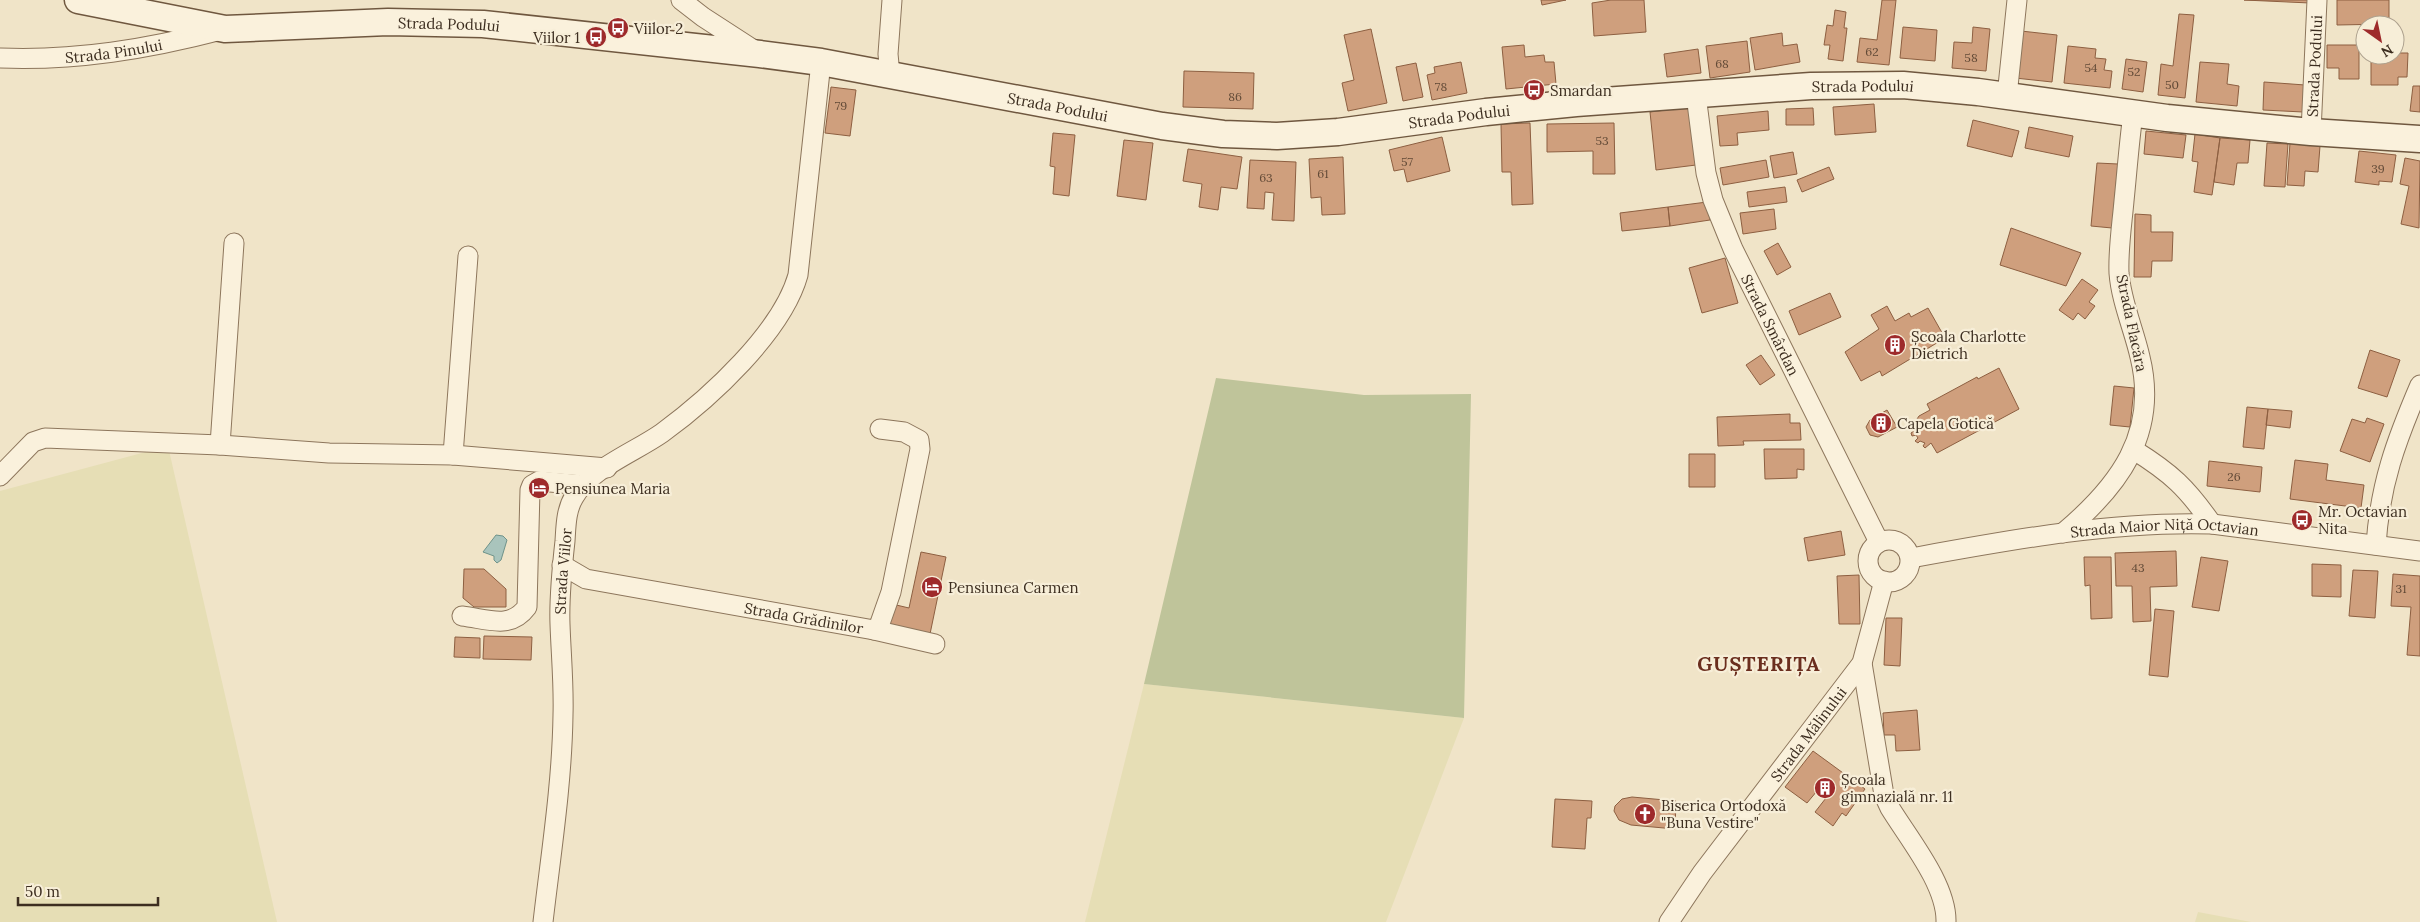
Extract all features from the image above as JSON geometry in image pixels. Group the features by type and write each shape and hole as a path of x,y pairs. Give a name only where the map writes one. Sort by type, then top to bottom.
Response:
{"street":[{"name":"Strada Podului","path":"78,0 225,29 388,22 483,24 760,54 821,62 1162,126 1223,134 1277,136 1338,132 1530,107 1811,86 1886,85 2007,96 2133,114 2311,132 2420,139"},
{"path":"682,0 703,18 760,54"},
{"path":"890,75 888,54 892,0"},
{"path":"2007,96 2017,0"},
{"name":"Strada Podului","path":"2311,132 2317,0"},
{"name":"Strada Pinului","path":"0,58 27,59 136,50 225,29"},
{"name":"Strada Viilor","path":"543,922 559,783 563,723 560,621 562,566 568,513 573,498 583,484 662,432 705,397 746,358 780,316 793,294 798,275 821,62"},
{"name":"Strada Smârdan","path":"1696,95 1706,174 1730,241 1786,358 1879,542"},
{"name":"Strada Flacăra","path":"2062,533 2102,498 2124,470 2134,450 2142,416 2144,378 2119,274 2133,114"},
{"path":"220,445 234,243"},
{"path":"454,455 468,256"},
{"path":"2376,545 2378,510 2387,470 2420,385"},
{"name":"Strada Grădinilor","path":"562,566 586,579 874,630 879,626 891,592 920,449 919,440 912,435 880,429"},
{"path":"0,476 39,439 220,445 329,454 454,455 607,468"},
{"path":"2134,450 2162,467 2180,482 2212,524"},
{"path":"462,616 507,622 519,617 527,607 530,490 532,485 538,481 583,484"},
{"name":"Strada Maior Niță Octavian","path":"1911,558 2062,533 2160,524 2212,524 2420,551"},
{"path":"1893,539 1905,545 1911,558 1908,571 1904,577 1891,582 1884,582 1872,573 1868,560 1873,546 1879,542 1893,539"},
{"name":"Strada Mălinului","path":"1670,922 1702,873 1862,663 1884,582"},
{"path":"874,630 935,644"},
{"path":"1862,663 1884,795 1936,883 1943,902 1946,922"}],"shaded area":[{"path":"168,446 277,922 0,922 0,491"},
{"path":"1144,684 1464,718 1386,922 1085,922"},
{"path":"2198,912 2251,922 2195,922"}],"green space":[{"path":"1216,378 1364,395 1471,394 1464,718 1144,684"}],"water":[{"path":"496,535 503,536 507,540 501,560 497,563 494,560 494,556 483,552"}],"building":[{"path":"1541,0 1566,0 1542,5"},
{"path":"1611,0 1644,0 1646,32 1594,36 1592,3"},
{"path":"1882,0 1896,0 1889,65 1857,62 1860,38 1877,40"},
{"path":"2244,0 2310,0 2310,3"},
{"path":"2337,0 2389,0 2389,15 2355,15 2355,25 2337,25"},
{"path":"1835,10 1846,12 1844,28 1847,28 1843,61 1828,59 1830,45 1824,45 1827,25 1833,26"},
{"path":"2179,14 2194,15 2185,98 2158,95 2161,64 2173,66"},
{"path":"1903,27 1937,30 1935,61 1900,58"},
{"path":"1973,27 1990,29 1986,71 1952,68 1954,42 1972,43"},
{"path":"1371,29 1387,103 1348,111 1342,83 1354,80 1344,35"},
{"path":"2021,31 2057,35 2052,82 2015,78"},
{"path":"1782,33 1783,46 1797,44 1800,62 1755,70 1750,38"},
{"path":"1747,41 1750,72 1710,78 1706,46"},
{"path":"1524,45 1525,57 1544,55 1545,62 1554,62 1556,84 1506,89 1502,47"},
{"path":"2327,45 2355,45 2355,65 2359,65 2359,79 2339,79 2339,68 2327,68"},
{"path":"2068,46 2096,49 2095,58 2106,59 2104,70 2112,71 2110,88 2064,83"},
{"path":"1698,49 1701,73 1667,77 1664,54"},
{"path":"2405,53 2408,53 2407,77 2398,77 2398,85 2371,85 2371,65 2405,65"},
{"path":"2126,59 2147,62 2143,92 2122,89"},
{"path":"1461,62 1467,93 1432,100 1427,75 1435,73 1434,67"},
{"path":"2200,62 2229,64 2227,84 2239,86 2237,106 2196,102"},
{"path":"1416,63 1423,97 1403,101 1396,67"},
{"path":"1184,71 1254,73 1253,109 1183,107"},
{"path":"2264,82 2305,85 2303,112 2263,110"},
{"path":"2413,86 2420,86 2420,112 2410,111"},
{"path":"831,87 856,90 850,136 825,133"},
{"path":"1874,104 1876,132 1835,135 1833,107"},
{"path":"1689,107 1696,165 1656,170 1650,112"},
{"path":"1813,108 1814,125 1786,125 1786,109"},
{"path":"1768,111 1769,130 1737,133 1738,145 1720,146 1717,116"},
{"path":"1973,120 2019,131 2012,157 1967,146"},
{"path":"1530,123 1533,204 1512,205 1511,172 1502,172 1501,124"},
{"path":"1614,123 1615,174 1593,174 1593,151 1547,152 1547,124"},
{"path":"2029,127 2073,136 2069,157 2025,148"},
{"path":"2146,131 2186,135 2183,158 2144,154"},
{"path":"1053,133 1075,135 1069,196 1053,194 1055,167 1050,166"},
{"path":"2195,134 2220,138 2212,195 2194,192 2198,162 2192,161"},
{"path":"1442,137 1450,171 1407,182 1404,169 1394,171 1389,150"},
{"path":"2220,138 2250,140 2248,163 2237,163 2234,185 2214,182"},
{"path":"1124,140 1153,143 1146,200 1117,196"},
{"path":"2267,143 2288,144 2285,187 2264,186"},
{"path":"2290,143 2320,146 2318,172 2305,171 2304,186 2287,185"},
{"path":"1188,149 1242,157 1237,189 1221,187 1218,210 1199,207 1202,184 1183,181"},
{"path":"2359,151 2396,155 2392,182 2379,181 2379,185 2355,182"},
{"path":"1793,152 1797,174 1774,178 1770,156"},
{"path":"1343,157 1345,214 1322,215 1321,197 1311,198 1309,159"},
{"path":"2405,158 2420,161 2419,228 2401,224 2409,186 2400,184"},
{"path":"1250,160 1296,162 1294,221 1272,220 1274,193 1265,192 1264,209 1247,208"},
{"path":"1766,160 1769,177 1723,185 1720,168"},
{"path":"2097,163 2118,164 2112,228 2091,226"},
{"path":"1829,167 1834,179 1802,192 1797,180"},
{"path":"1785,187 1787,202 1749,207 1747,192"},
{"path":"1707,202 1710,220 1670,226 1668,207"},
{"path":"1668,207 1670,226 1622,231 1620,213"},
{"path":"1774,209 1776,229 1743,234 1740,213"},
{"path":"2135,214 2151,215 2151,232 2173,232 2172,261 2152,261 2151,277 2134,277"},
{"path":"2011,228 2081,253 2066,286 2000,265"},
{"path":"1778,243 1791,267 1777,275 1764,251"},
{"path":"1725,258 1738,303 1702,313 1689,268"},
{"path":"2082,279 2098,290 2089,302 2095,306 2085,319 2078,313 2073,320 2059,310"},
{"path":"1830,293 1841,317 1799,335 1789,311"},
{"name":"Școala Charlotte Dietrich","path":"1887,306 1895,321 1909,313 1911,317 1928,308 1945,338 1882,376 1880,371 1861,381 1845,352 1879,329 1871,315"},
{"path":"2370,350 2400,360 2387,397 2358,388"},
{"path":"1761,355 1775,375 1760,385 1746,365"},
{"path":"1999,368 2019,409 1937,453 1931,443 1925,448 1923,446 1925,443 1915,441 1918,438 1916,435 1912,436 1911,433 1914,431 1915,422 1919,416 1930,410 1927,404 1977,377 1978,379"},
{"path":"2114,386 2134,388 2130,427 2110,425"},
{"path":"2247,407 2268,409 2264,449 2243,447"},
{"path":"2268,409 2292,411 2290,428 2266,425"},
{"name":"Capela Gotică","path":"1887,410 1897,427 1878,437 1870,435 1866,427 1870,420"},
{"path":"1790,414 1790,423 1800,423 1801,440 1743,441 1744,445 1718,446 1717,417"},
{"path":"2367,418 2384,424 2370,462 2340,451 2352,419 2365,423"},
{"path":"1764,449 1804,449 1804,470 1797,469 1797,478 1765,479"},
{"path":"1689,454 1715,454 1715,487 1689,487"},
{"path":"2295,460 2328,464 2326,480 2364,485 2361,508 2290,499"},
{"path":"2209,461 2262,467 2260,492 2207,486"},
{"path":"1841,531 1845,555 1808,561 1804,538"},
{"path":"2176,551 2177,586 2150,587 2151,621 2133,622 2132,586 2116,586 2115,553"},
{"path":"921,552 946,557 930,634 888,626 892,604 909,608"},
{"path":"2084,557 2111,557 2112,618 2091,619 2090,585 2085,586"},
{"path":"2201,557 2228,561 2219,611 2192,607"},
{"path":"2312,564 2341,565 2341,597 2312,596"},
{"path":"464,569 484,569 506,589 506,607 474,607 463,598"},
{"path":"2353,570 2378,571 2375,618 2349,616"},
{"path":"2393,574 2420,576 2420,656 2407,655 2411,607 2391,606"},
{"path":"1859,575 1860,624 1839,624 1837,576"},
{"path":"2155,609 2174,611 2168,677 2149,675"},
{"path":"1886,618 1902,618 1900,666 1884,665"},
{"path":"484,636 532,637 531,660 483,659"},
{"path":"455,637 480,638 480,658 454,657"},
{"path":"1917,710 1920,750 1896,751 1895,735 1884,735 1883,713"},
{"name":"Școala gimnazială nr. 11","path":"1813,751 1865,789 1846,816 1842,813 1833,826 1815,812 1826,798 1817,791 1807,803 1785,787"},
{"name":"Biserica Ortodoxă \"Buna Vestire\"","path":"1632,797 1676,801 1675,829 1631,825 1619,820 1614,811 1615,806 1622,799"},
{"path":"1555,799 1592,801 1591,818 1587,818 1585,849 1552,847"}],"place":[{"name":"Viilor 2","path":"618,28"},
{"name":"Viilor 1","path":"596,37"},
{"name":"Smardan","path":"1534,90"},
{"name":"Școala Charlotte Dietrich","path":"1895,345"},
{"name":"Capela Gotică","path":"1881,423"},
{"name":"Pensiunea Maria","path":"539,488"},
{"name":"Mr. Octavian Nita","path":"2302,520"},
{"name":"Pensiunea Carmen","path":"932,587"},
{"name":"Școala gimnazială nr. 11","path":"1825,788"},
{"name":"Biserica Ortodoxă \"Buna Vestire\"","path":"1645,814"}],"district":[{"name":"GUȘTERIȚA","path":"1759,663"}]}
